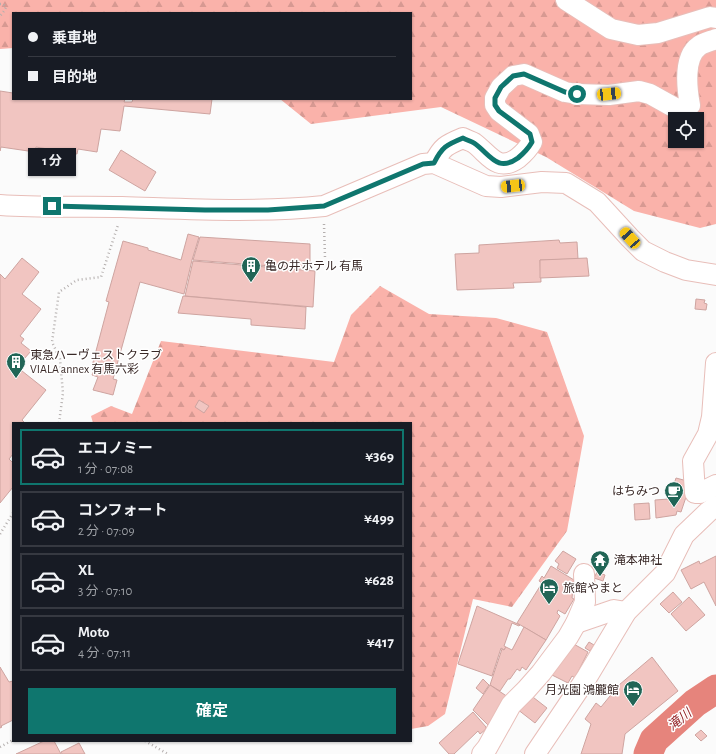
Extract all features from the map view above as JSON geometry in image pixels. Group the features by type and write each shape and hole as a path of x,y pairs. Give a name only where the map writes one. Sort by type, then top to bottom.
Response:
{"street":[{"path":"566,0 611,29 638,35 658,33 710,17 716,18"},
{"path":"434,163 440,150 450,143 463,138 473,142 496,162 503,164 513,161 527,150 532,142 530,134 499,111 495,105 495,98 501,87 513,76 524,74 565,92 577,94 639,92 650,94 677,109 684,109 690,105 686,82 692,53 698,46 716,39"},
{"path":"0,205 205,210 268,210 324,206 423,164 434,163 486,186 501,188 542,182 566,182 597,202 643,251 686,270 716,275"},
{"path":"716,363 712,417 708,434 693,460 695,493 700,493 716,485"},
{"path":"535,754 587,676 626,612 665,573 684,535 716,506"},
{"path":"482,754 487,748 511,705 541,673 568,637 576,623 584,602 584,574"},
{"path":"576,623 614,610 626,612"}],"path":[{"path":"0,4 3,4 6,7 0,16"},
{"path":"324,206 325,258"},
{"path":"59,422 63,393 60,359 52,342 59,292 77,280 101,277 124,208"},
{"path":"0,534 12,515"},
{"path":"0,747 12,741"},
{"path":"147,742 168,754"}],"green space":[{"path":"0,0 716,0 716,224 700,228 634,211 546,157 441,107 311,124 281,100 412,100 412,12 12,12 12,48 0,49"},
{"path":"380,286 429,314 496,318 547,332 584,436 567,531 512,607 473,599 445,714 428,726 412,729 412,422 93,422 91,416 111,406 132,414 161,341 334,362 351,315"}],"building":[{"path":"0,91 12,93 12,100 125,100 124,102 132,102 133,100 212,100 210,114 124,106 120,131 101,129 97,152 78,149 77,154 36,147 35,152 1,147 0,151"},
{"path":"121,150 156,172 145,191 109,170"},
{"path":"188,234 199,237 184,294 140,282 113,379 117,380 113,395 93,390 98,377 92,375 95,368 92,366 109,302 106,301 123,241 181,260"},
{"path":"200,237 310,244 310,269 193,260"},
{"path":"559,240 560,243 577,242 578,259 540,260 541,282 513,283 514,288 457,290 455,254 479,253 479,245"},
{"name":"東急ハーヴェストクラブ VIALA annex 有馬六彩","path":"22,258 39,272 22,294 41,309 20,336 24,339 21,343 31,351 17,367 46,390 22,420 24,422 12,422 12,455 9,459 12,462 12,488 0,503 0,274 5,279"},
{"path":"587,258 589,276 540,278 540,260"},
{"name":"亀の井ホテル 有馬","path":"193,261 315,271 313,307 185,296"},
{"path":"183,296 306,307 305,329 251,325 251,319 178,313"},
{"path":"696,299 705,300 704,303 707,304 706,310 695,309"},
{"path":"199,400 209,406 204,413 195,407"},
{"path":"676,478 691,482 681,512 677,511 676,515 656,518 655,500 669,499"},
{"path":"649,503 650,519 635,520 634,504"},
{"path":"563,551 576,559 567,574 557,568 559,564 555,561"},
{"path":"716,556 716,606 704,582 691,589 681,570 699,561 700,564"},
{"name":"旅館やまと","path":"551,566 574,580 572,598 574,599 565,614 558,610 557,613 560,616 546,640 517,623 542,583 539,581 542,576 544,578"},
{"name":"滝本神社","path":"597,572 605,575 603,581 594,578"},
{"path":"673,592 682,602 669,613 660,604"},
{"path":"689,597 705,615 686,631 671,614"},
{"path":"477,606 520,625 519,626 512,623 504,646 506,647 504,650 501,648 492,676 458,664"},
{"path":"524,627 546,640 526,670 522,667 520,671 517,669 500,691 490,685 502,649 504,650 506,647 512,650"},
{"path":"570,642 588,652 575,678 572,676 568,683 550,674"},
{"path":"589,642 594,645 590,651 585,648"},
{"path":"652,657 678,691 625,734 622,754 581,754 591,724 585,719 596,703 601,707 619,685"},
{"path":"0,667 9,682 12,681 12,720 0,728"},
{"path":"483,679 489,685 483,694 476,688"},
{"path":"490,685 508,697 489,726 473,710"},
{"path":"529,694 547,708 535,723 517,709"},
{"path":"473,712 486,727 485,730 480,734 478,731 454,754 449,754 439,743"},
{"path":"701,730 707,736 701,741 695,735"},
{"path":"42,742 55,742 61,754 16,754"},
{"path":"79,743 85,754 62,754 61,752"}],"waterway":[{"name":"滝川","path":"648,754 654,740 695,703 716,689"}],"place":[{"name":"亀の井ホテル 有馬","path":"251,283"},
{"name":"東急ハーヴェストクラブ VIALA annex 有馬六彩","path":"16,379"},
{"name":"はちみつ","path":"674,508"},
{"name":"滝本神社","path":"600,577"},
{"name":"旅館やまと","path":"549,605"},
{"name":"月光園 鴻朧館","path":"633,707"}],"route":[{"path":"52,206 268,210 324,206 394,175 423,164 434,163 440,150 450,143 463,138 473,142 496,162 503,164 513,161 527,150 532,142 530,134 499,111 495,105 495,98 501,87 513,76 524,74 565,92 577,94"}]}
